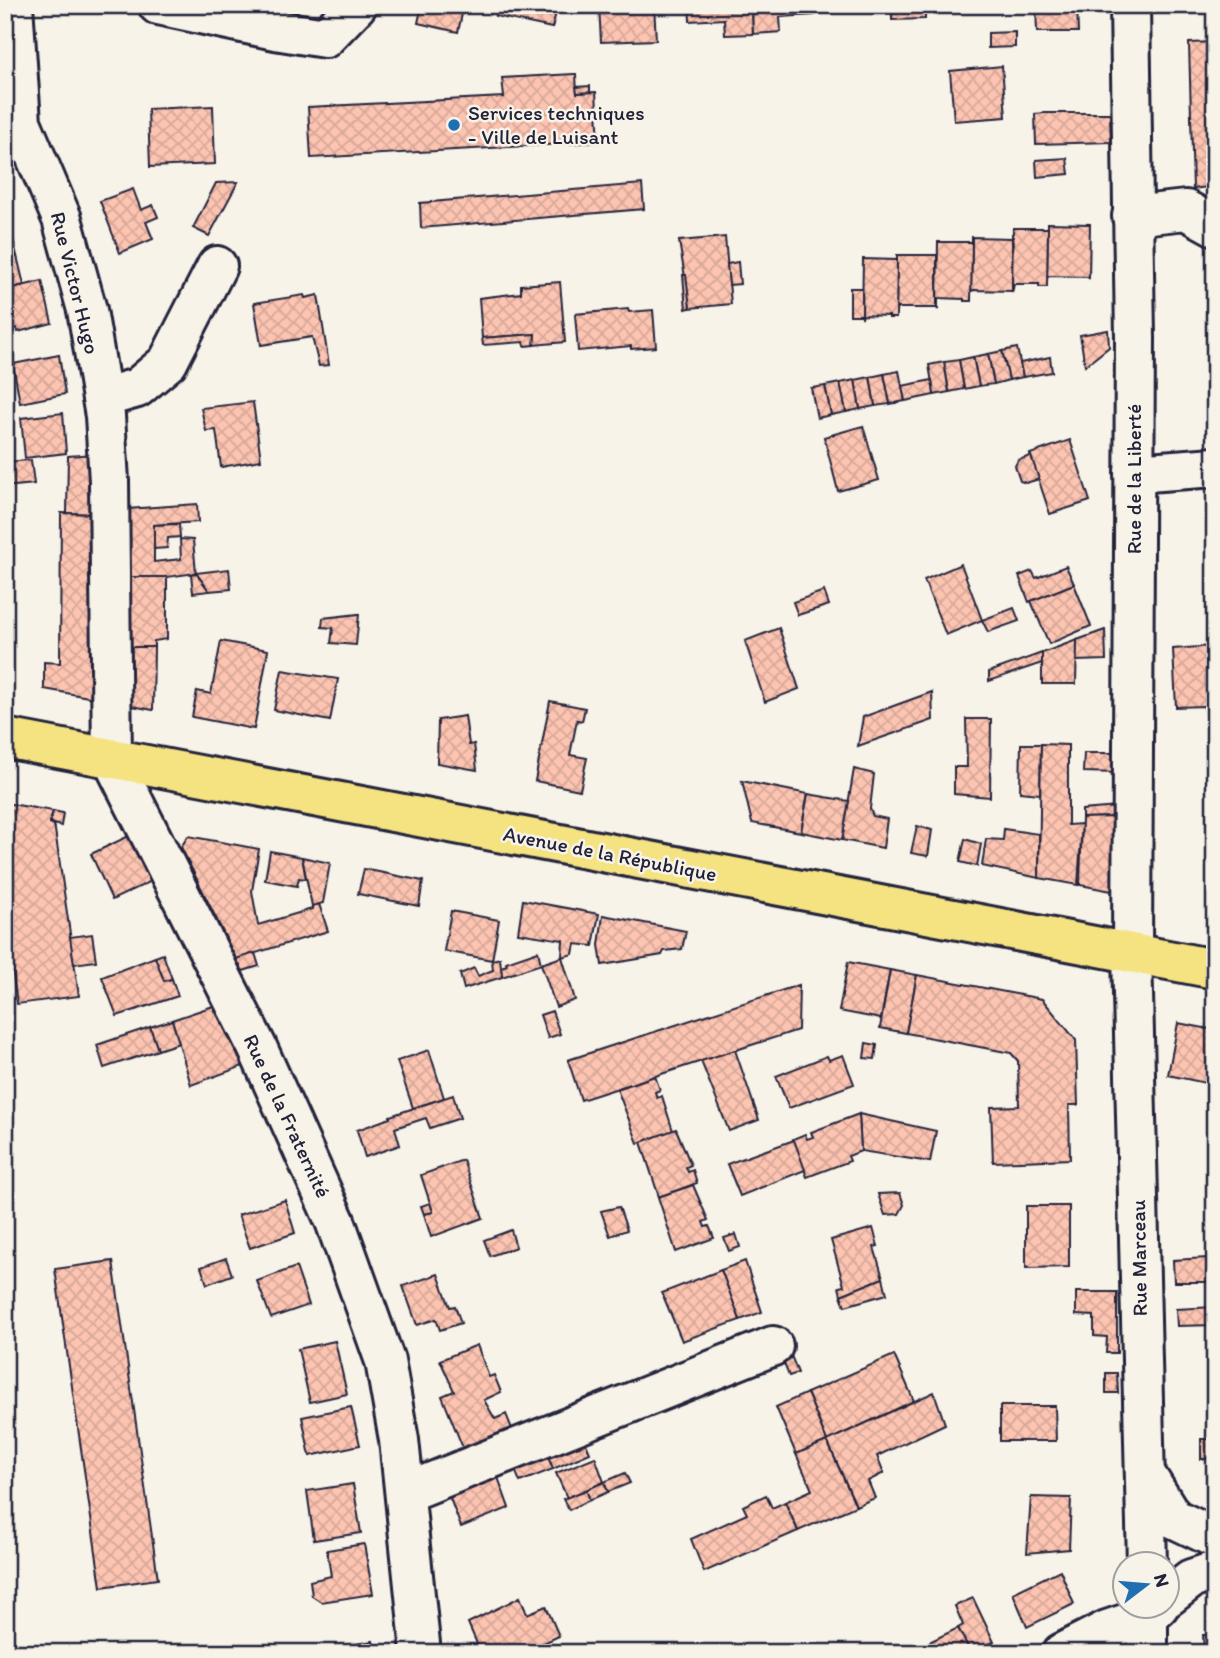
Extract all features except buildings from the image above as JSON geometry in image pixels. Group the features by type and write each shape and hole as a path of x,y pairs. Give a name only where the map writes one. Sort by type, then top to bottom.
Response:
{"main road":[{"name":"Avenue de la République","path":"5,738 1215,969"}],"street":[{"name":"Rue Victor Hugo","path":"13,5 22,122 62,219 87,310 105,416 112,759"},
{"path":"158,5 325,38 357,5"},
{"name":"Rue de la Liberté","path":"1130,5 1134,473 1132,953"},
{"path":"1132,216 1186,210 1215,226"},
{"path":"102,398 138,388 168,362 217,266"},
{"path":"1134,473 1215,467"},
{"name":"Rue de la Fraternité","path":"112,759 257,1047 335,1221 385,1361 399,1440 421,1653"},
{"name":"Rue Marceau","path":"1132,953 1147,1550"},
{"path":"405,1493 773,1346"},
{"path":"1144,1471 1173,1518 1215,1538"},
{"path":"1182,1588 1191,1579 1215,1571"},
{"path":"1062,1653 1107,1630 1138,1620"}],"place":[{"name":"Services techniques - Ville de Luisant","path":"454,125"}]}
